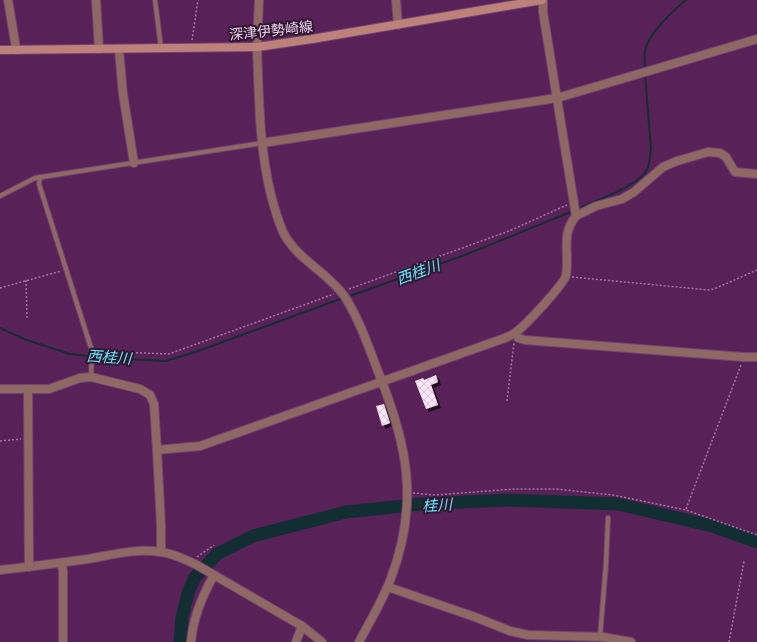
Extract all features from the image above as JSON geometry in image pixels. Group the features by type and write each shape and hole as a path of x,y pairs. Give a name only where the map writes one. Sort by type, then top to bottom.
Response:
{"main road":[{"name":"深津伊勢崎線","path":"0,50 119,50 257,47 398,25 519,2 543,0"}],"street":[{"path":"8,0 16,50"},
{"path":"96,0 99,49"},
{"path":"259,0 257,47 262,143 265,170 279,222 286,238 298,253 331,281 344,296 359,324 392,409 403,446 407,470 408,495 406,518 398,557 388,587 359,642"},
{"path":"396,0 398,25"},
{"path":"157,450 200,446 505,338 515,333 552,295 566,276 566,241 575,209 543,12 543,0"},
{"path":"262,143 557,98 757,39"},
{"path":"119,50 124,100 134,163"},
{"path":"575,209 596,206 622,199 634,192 664,167 708,152 720,153 726,158 735,172 757,174"},
{"path":"515,333 518,338 525,340 757,357"},
{"path":"0,389 49,389 80,378 91,377 140,389 150,395 154,404 161,525 161,552"},
{"path":"28,390 29,567"},
{"path":"0,570 61,563 137,551 161,552 181,557 193,563 302,626 322,642"},
{"path":"61,563 63,570 63,642"},
{"path":"190,642 195,616 213,575"},
{"path":"388,587 475,617 510,631 528,635 631,642"},
{"path":"296,642 302,626"}],"lane":[{"path":"155,0 161,48"},
{"path":"0,196 30,180 40,177 262,143"},
{"path":"40,177 39,184 93,352 91,377"},
{"path":"602,639 608,518"}],"path":[{"path":"191,48 198,0"},
{"path":"93,352 168,354 344,296 508,231 575,209"},
{"path":"0,288 67,270"},
{"path":"566,276 714,290 757,270"},
{"path":"26,280 27,318"},
{"path":"507,401 515,333"},
{"path":"686,510 745,357"},
{"path":"0,441 28,439"},
{"path":"408,495 435,495 514,489 556,489 613,495 686,510 757,535"},
{"path":"193,563 197,556 214,545"},
{"path":"729,642 744,561"}],"building":[{"path":"436,375 438,382 431,385 438,405 426,409 415,381 423,378 424,380"},
{"path":"384,404 390,423 382,426 376,406"}],"waterway":[{"name":"西桂川","path":"645,70 645,51 651,37 662,23 686,0"},
{"name":"西桂川","path":"577,209 635,182 647,170 651,149 645,74"},
{"name":"西桂川","path":"347,297 465,255 573,211"},
{"name":"西桂川","path":"0,328 24,339 70,354 108,358 166,361 201,350 343,298"},
{"name":"桂川","path":"180,642 182,617 188,593 195,577 217,554 253,536 346,512 422,504 508,500 618,504 712,526 757,542"}]}
